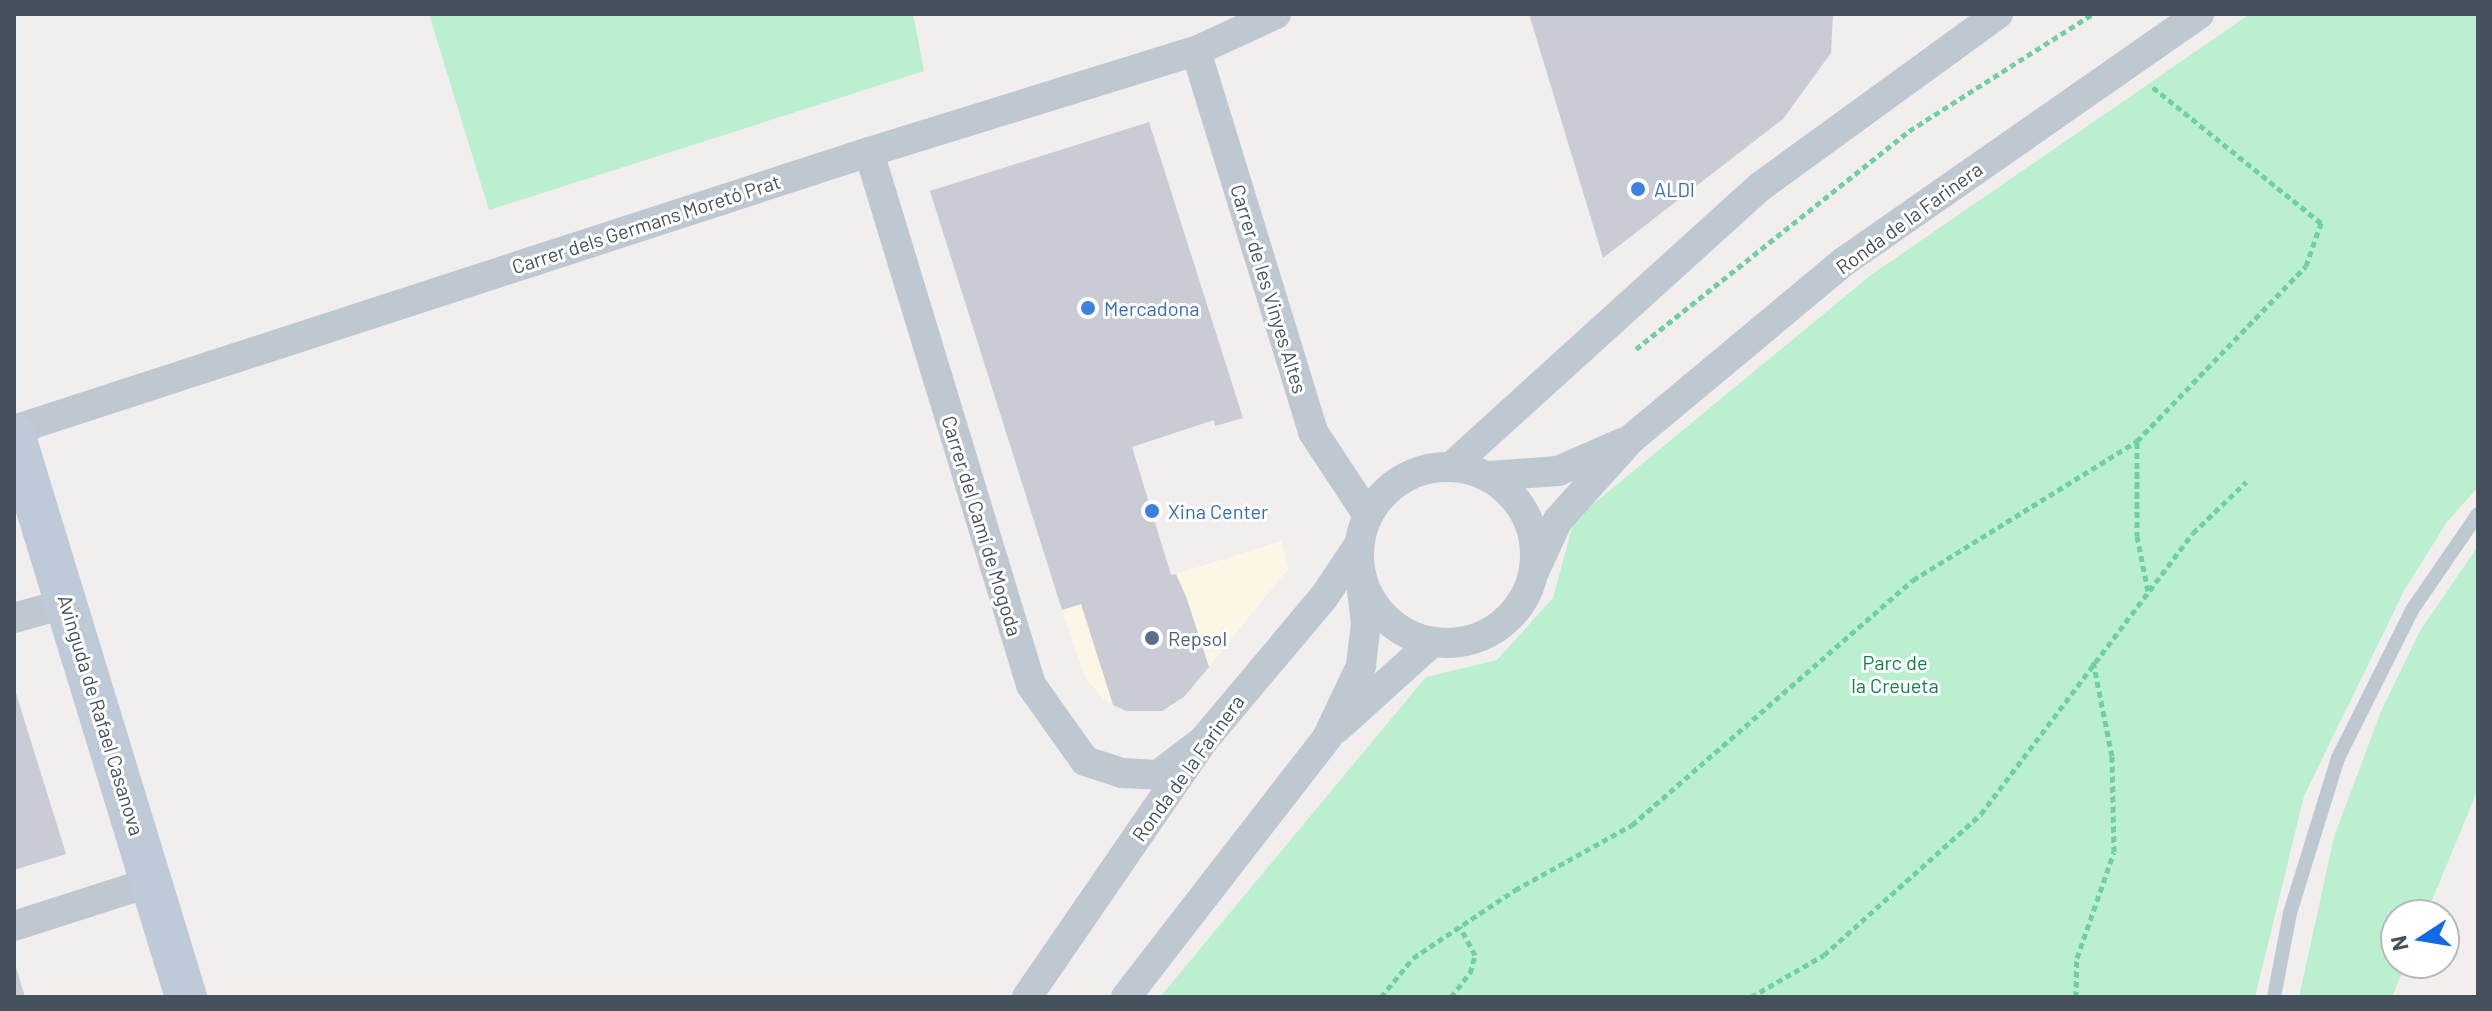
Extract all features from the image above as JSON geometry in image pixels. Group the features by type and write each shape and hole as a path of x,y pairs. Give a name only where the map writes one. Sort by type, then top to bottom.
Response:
{"street":[{"name":"Carrer dels Germans Moretó Prat","path":"14,432 869,152 1196,51 1276,14"},
{"path":"1453,465 1761,186 1964,28 1998,14"},
{"name":"Ronda de la Farinera","path":"1534,572 1558,520 1631,439 1845,261 2199,14"},
{"name":"Carrer de les Vinyes Altes","path":"1196,51 1313,432 1367,514"},
{"name":"Carrer del Camí de Mogoda","path":"869,152 1031,685 1085,761 1122,773 1158,775 1203,741"},
{"name":"Avinguda de Rafael Casanova","path":"14,432 186,997"},
{"name":"Ronda de la Farinera","path":"1489,476 1558,471 1631,439"},
{"path":"1327,738 1361,666 1366,623 1361,579 1358,546 1367,514 1387,488 1416,471 1453,465 1489,476 1523,512 1534,534 1534,572 1520,607 1496,630 1465,643 1431,643 1392,624 1375,609 1361,579"},
{"name":"Ronda de la Farinera","path":"1027,997 1203,741 1324,597 1358,546"},
{"path":"14,618 67,603"},
{"path":"1126,997 1327,738 1431,643"},
{"path":"14,926 151,882"}],"lane":[{"path":"2274,997 2294,899 2338,758 2412,610 2478,514"}],"path":[{"path":"1624,358 1909,131 2093,14"},
{"path":"1381,997 1413,958 1632,825 1913,580 2137,441 2306,266 2321,223 2125,65"},
{"path":"2137,441 2137,536 2148,591"},
{"path":"1751,997 1824,955 1981,814 2093,660 2193,533 2246,482"},
{"path":"2076,997 2077,958 2114,852 2112,756 2093,660"},
{"path":"1451,997 1470,973 1475,955 1460,927"}],"shaded area":[{"name":"Repsol","path":"1281,541 1289,568 1184,697 1162,711 1126,711 1104,700 1085,677 1062,610"}],"green space":[{"path":"429,14 913,14 924,71 489,210"},
{"name":"Parc de la Creueta","path":"2250,14 2478,14 2478,487 2447,522 2405,589 2304,796 2255,997 1160,997 1426,677 1497,660 1553,598 1574,520 1871,275"},
{"path":"2478,546 2478,789 2433,899 2380,899 2380,979 2399,979 2392,997 2299,997 2334,837 2382,709 2420,631"}],"building":[{"name":"ALDI","path":"1529,14 1833,14 1831,53 1783,119 1603,258"},
{"name":"Mercadona","path":"1149,122 1243,418 1215,426 1214,420 1132,447 1171,575 1176,574 1187,599 1209,667 1184,697 1162,711 1126,711 1113,705 1081,604 1062,610 930,191"},
{"path":"14,691 66,854 14,870"},
{"path":"15,964 25,997 14,997"}],"place":[{"name":"ALDI","path":"1638,189"},
{"name":"Mercadona","path":"1088,308"},
{"name":"Xina Center","path":"1152,511"},
{"name":"Repsol","path":"1152,638"}]}
